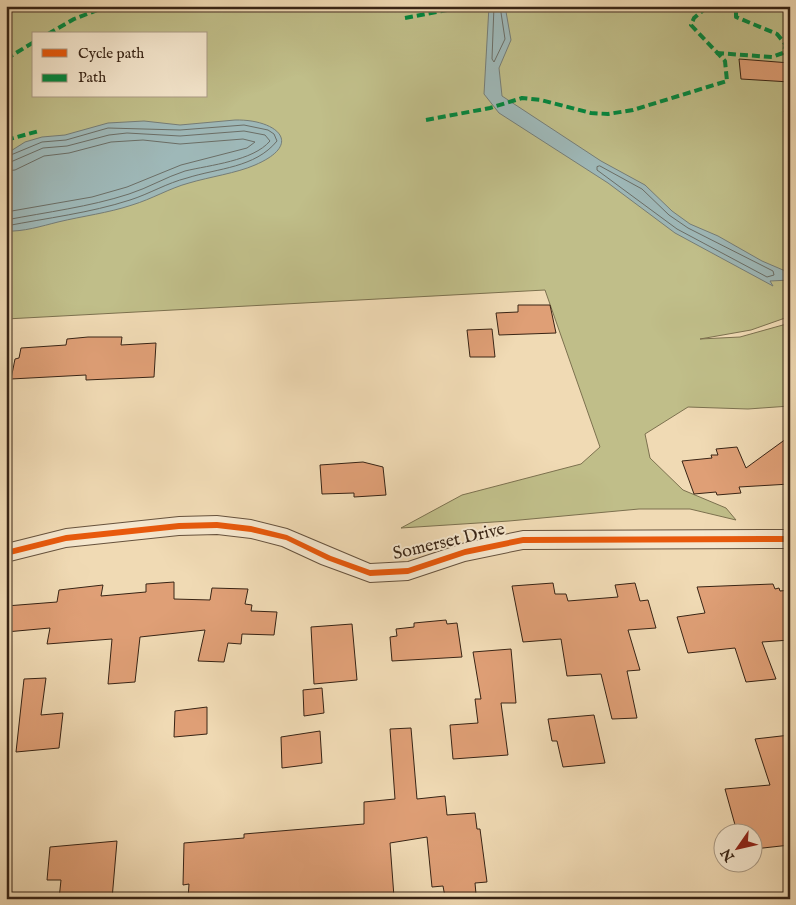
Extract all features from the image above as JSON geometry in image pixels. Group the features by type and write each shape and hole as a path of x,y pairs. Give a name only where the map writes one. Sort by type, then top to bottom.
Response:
{"street":[{"name":"Somerset Drive","path":"6,553 66,538 180,526 217,525 251,529 287,538 329,558 370,572 408,571 487,546 523,540 790,539"}],"shaded area":[{"path":"6,6 790,6 790,320 788,317 751,330 700,339 740,337 790,323 790,406 748,409 688,407 645,434 650,458 683,490 726,508 736,520 690,509 639,509 509,521 401,528 462,495 581,464 600,447 545,290 6,319"}],"water":[{"path":"489,6 505,6 511,40 499,68 502,96 601,161 645,185 672,211 690,224 718,236 762,261 790,273 790,280 770,281 773,286 675,233 608,183 499,113 484,94"},
{"path":"235,120 249,121 272,128 279,134 282,141 279,149 270,157 248,168 182,185 123,208 19,231 6,231 6,154 25,142 42,137 65,135 108,123 144,121 180,125"}],"building":[{"path":"739,59 790,63 790,82 741,79"},
{"path":"518,305 550,305 556,333 499,335 496,313 518,312"},
{"path":"492,329 495,357 470,357 467,330"},
{"path":"122,337 121,345 156,343 154,377 86,380 86,375 11,379 15,359 19,358 21,348 66,345 67,339"},
{"path":"790,436 790,484 739,487 741,493 717,495 716,492 694,494 682,461 712,458 711,455 718,455 716,449 737,447 746,468"},
{"path":"363,462 383,467 386,495 354,497 354,493 322,494 320,465"},
{"path":"174,582 174,599 210,600 212,588 248,589 245,604 252,605 251,611 277,612 274,635 242,634 241,644 228,643 224,662 198,661 205,630 140,637 135,682 108,684 112,639 47,644 50,628 6,632 6,606 57,602 59,590 103,585 101,596 146,592 146,584"},
{"path":"553,583 555,594 566,594 568,601 618,597 615,585 635,583 640,601 648,600 656,628 628,630 640,670 627,671 637,718 612,719 601,674 567,676 561,639 523,642 512,586"},
{"path":"773,584 775,589 779,588 780,591 790,590 790,640 762,642 776,679 746,682 735,648 688,653 677,617 705,613 697,587"},
{"path":"446,620 447,624 457,623 462,657 392,661 390,637 397,636 396,629 414,627 414,623"},
{"path":"352,624 357,680 314,684 311,627"},
{"path":"511,649 516,703 501,703 508,755 453,759 450,725 478,723 475,699 481,699 473,652"},
{"path":"46,678 41,715 63,713 59,748 16,752 24,679"},
{"path":"322,688 324,713 304,716 303,690"},
{"path":"207,707 207,734 174,737 175,711"},
{"path":"594,715 605,763 563,767 557,741 552,741 548,719"},
{"path":"411,728 417,799 445,796 447,815 475,813 477,829 480,829 487,882 475,883 476,894 445,897 443,886 432,887 427,837 390,843 394,897 188,899 189,884 183,885 184,843 244,838 244,834 364,824 364,802 395,799 390,729"},
{"path":"320,731 322,763 282,768 281,737"},
{"path":"790,735 790,845 764,848 764,822 734,822 725,789 770,785 755,739"},
{"path":"117,841 112,899 59,899 61,880 47,880 50,847"}],"marked path":[{"path":"51,32 74,19 108,6"},
{"path":"405,18 469,6"},
{"path":"426,120 490,108 522,98 541,100 591,113 608,114 633,110 727,81 725,61 691,25 694,18 708,6"},
{"path":"716,53 772,57 783,53 786,45 777,34 736,17 736,10 741,6"},
{"path":"6,59 32,43"},
{"path":"784,110 790,111"},
{"path":"6,140 39,131"}],"cycle path":[{"path":"6,553 66,538 179,526 217,525 251,529 287,538 329,558 370,573 408,571 465,552 523,540 790,539"}]}
